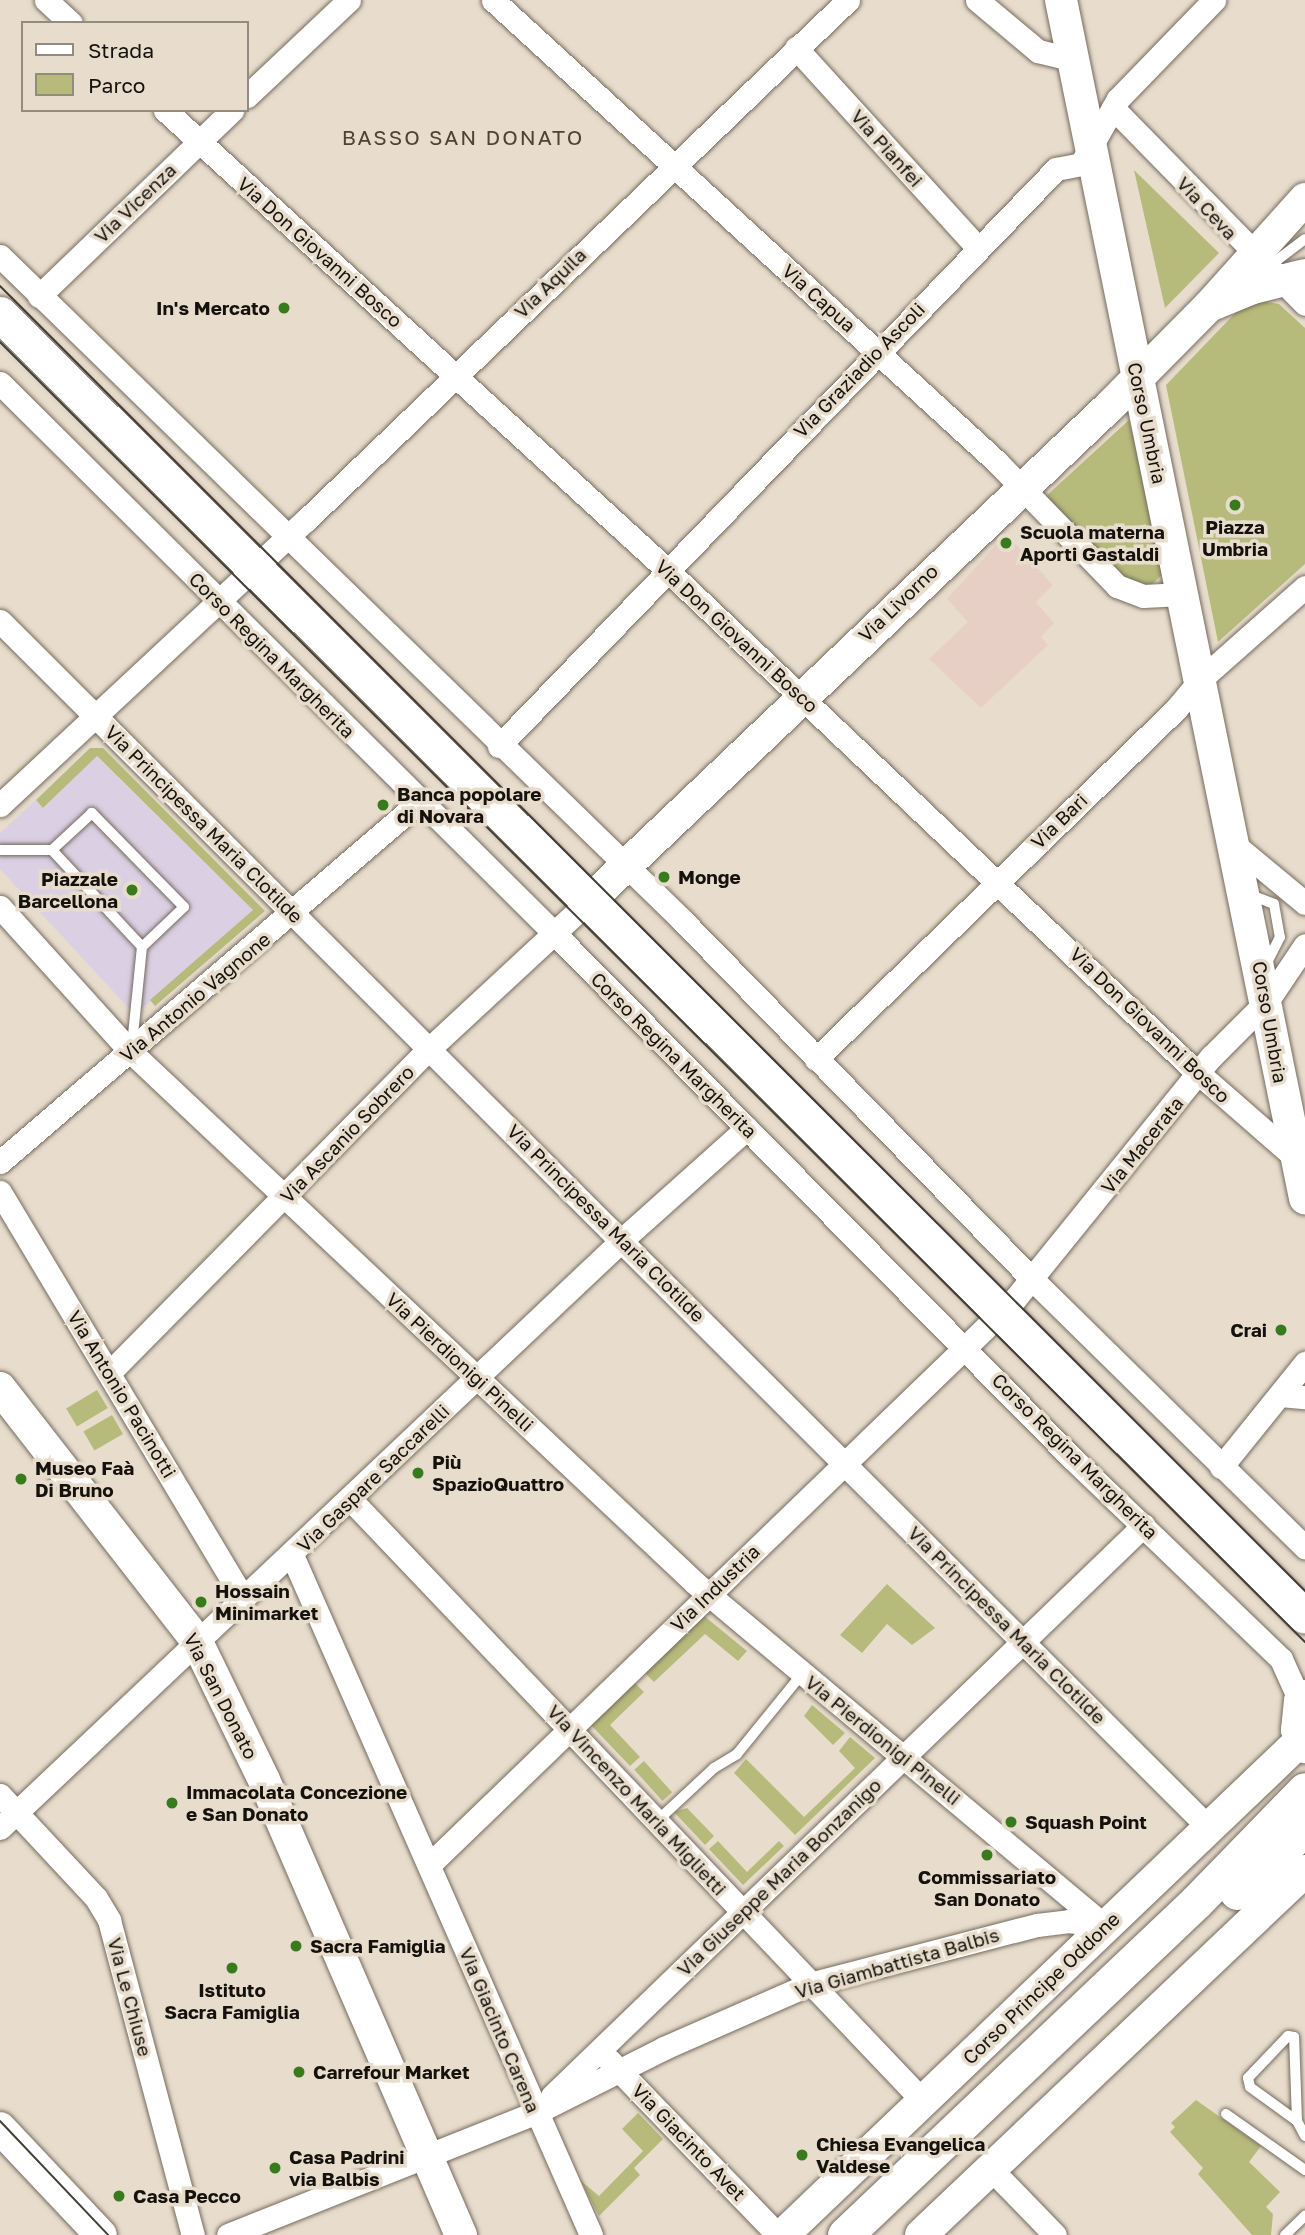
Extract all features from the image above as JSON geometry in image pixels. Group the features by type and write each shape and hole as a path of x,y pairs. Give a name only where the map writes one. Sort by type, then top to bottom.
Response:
{"main road":[{"path":"0,314 1305,1616"},
{"path":"845,2235 1196,1902 1305,1790"},
{"path":"877,2235 1305,1828"}],"street":[{"path":"47,0 69,21"},
{"path":"248,95 349,0"},
{"name":"Via Capua","path":"493,0 1022,486 1117,586 1143,596 1183,594"},
{"name":"Via Aquila","path":"0,805 288,537 848,0"},
{"path":"977,0 1038,51 1073,60"},
{"name":"Corso Umbria","path":"1061,0 1301,1162 1305,1198"},
{"name":"Via Graziadio Ascoli","path":"499,746 666,569 1056,169 1081,164 1113,108 1214,0"},
{"name":"Via Pianfei","path":"796,48 978,248"},
{"name":"Via Ceva","path":"1113,108 1282,277"},
{"name":"Via Don Giovanni Bosco","path":"167,112 666,569 998,879 1199,1074 1301,1162"},
{"name":"Via Vicenza","path":"39,296 230,112"},
{"name":"Via Livorno","path":"1282,277 1305,199"},
{"path":"0,256 499,746 626,866 1032,1279 1149,1390 1222,1467 1305,1547"},
{"name":"Via Livorno","path":"1209,306 1282,277"},
{"name":"Via Livorno","path":"589,901 801,695 1138,378 1209,306 1282,277"},
{"name":"Corso Regina Margherita","path":"0,383 419,802 553,932 965,1348 1281,1659 1303,1698 1303,1744"},
{"name":"Via Bari","path":"816,1059 998,879 1176,709 1201,679 1305,587"},
{"name":"Via Principessa Maria Clotilde","path":"0,621 623,1239 1210,1829"},
{"name":"Via Antonio Vagnone","path":"0,1163 293,914 419,802"},
{"path":"1236,846 1305,903"},
{"name":"Via Ascanio Sobrero","path":"110,1372 287,1197 430,1048 589,901"},
{"name":"Via Pierdionigi Pinelli","path":"0,907 131,1052 709,1595 905,1756 1105,1926"},
{"name":"Via Macerata","path":"1002,1312 1199,1074 1265,986 1305,945"},
{"name":"Via Gaspare Saccarelli","path":"8,1821 196,1640 351,1500 623,1239 747,1128"},
{"name":"Via Antonio Pacinotti","path":"0,1192 243,1598"},
{"name":"Via Industria","path":"429,1865 1002,1312"},
{"path":"1222,1467 1305,1363"},
{"name":"Via San Donato","path":"0,1388 196,1640 264,1780 461,2235"},
{"path":"1280,1395 1305,1397"},
{"name":"Via Vincenzo Maria Miglietti","path":"351,1500 923,2101"},
{"name":"Via Giuseppe Maria Bonzanigo","path":"535,2113 1144,1525"},
{"name":"Via Giacinto Carena","path":"292,1555 535,2113 591,2235"},
{"name":"Corso Principe Oddone","path":"780,2235 1105,1926 1303,1744"},
{"name":"Via Le Chiuse","path":"0,1796 8,1821 96,1898 109,1920 193,2235"},
{"path":"921,2235 1305,1871"},
{"name":"Via Giambattista Balbis","path":"535,2113 619,2070 810,1984 1037,1924 1069,1921 1105,1926"},
{"name":"Via Giacinto Avet","path":"599,2050 780,2235"},
{"path":"228,2235 428,2158 535,2113"},
{"path":"1,2132 101,2235"},
{"path":"990,2168 1055,2235"}],"lane":[{"name":"Via Livorno","path":"1282,277 1305,239"},
{"path":"0,849 52,850 92,813 184,907 142,947 131,1052"},
{"path":"52,850 142,947"},
{"path":"657,1821 714,1768 737,1754 802,1674"},
{"path":"1297,2121 1250,2087 1248,2077 1288,2036 1294,2037 1297,2121 1305,2136"},
{"path":"1226,2114 1305,2170"},
{"path":"1285,2235 1305,2216"}],"shaded area":[{"path":"1003,537 1012,540 1053,585 1036,602 1054,623 1041,637 1048,645 981,708 929,659 968,622 947,599"},
{"name":"Piazzale Barcellona","path":"96,756 253,910 135,1015 0,869 0,833 36,800 44,808"}],"green space":[{"path":"1134,170 1219,253 1165,308"},
{"name":"Piazza Umbria","path":"1262,301 1279,304 1305,328 1305,564 1218,642 1166,385 1244,304"},
{"path":"1129,420 1164,563 1164,573 1151,585 1125,583 1044,498"},
{"path":"90,748 103,748 265,911 155,1006 150,1000 253,910 97,756 43,808 36,800"},
{"path":"97,1390 108,1408 77,1427 66,1409"},
{"path":"112,1415 123,1434 94,1451 83,1432"},
{"path":"887,1584 935,1628 912,1645 887,1624 862,1653 840,1635"},
{"path":"703,1615 747,1651 738,1661 705,1634 654,1682 644,1672"},
{"path":"634,1682 644,1692 610,1725 640,1757 630,1766 590,1724"},
{"path":"812,1705 845,1733 833,1745 804,1716"},
{"path":"850,1737 875,1758 795,1835 734,1773 746,1759 804,1817 855,1768 839,1751"},
{"path":"644,1761 672,1792 662,1801 634,1770"},
{"path":"687,1808 714,1836 705,1845 674,1812"},
{"path":"718,1841 747,1872 779,1841 784,1846 743,1885 709,1849"},
{"path":"1196,2100 1261,2146 1249,2162 1280,2192 1266,2207 1273,2214 1271,2235 1252,2235 1198,2174 1203,2168 1170,2132 1175,2127 1171,2123"},
{"path":"638,2113 663,2139 634,2168 640,2175 599,2216 581,2181 599,2196 643,2151 622,2129"}],"tram line":[{"path":"0,286 1305,1591"},
{"path":"0,342 1305,1642"},
{"path":"0,2121 108,2235"}],"place":[{"name":"In's Mercato","path":"284,308"},
{"name":"Piazza Umbria","path":"1235,505"},
{"name":"Scuola materna Aporti Gastaldi","path":"1006,543"},
{"name":"Banca popolare di Novara","path":"383,805"},
{"name":"Monge","path":"664,877"},
{"name":"Piazzale Barcellona","path":"132,890"},
{"name":"Crai","path":"1281,1330"},
{"name":"Più SpazioQuattro","path":"418,1473"},
{"name":"Museo Faà Di Bruno","path":"21,1479"},
{"name":"Hossain Minimarket","path":"201,1602"},
{"name":"Immacolata Concezione e San Donato","path":"172,1803"},
{"name":"Squash Point","path":"1011,1822"},
{"name":"Commissariato San Donato","path":"987,1855"},
{"name":"Sacra Famiglia","path":"296,1946"},
{"name":"Istituto Sacra Famiglia","path":"232,1968"},
{"name":"Carrefour Market","path":"299,2072"},
{"name":"Chiesa Evangelica Valdese","path":"802,2155"},
{"name":"Casa Padrini via Balbis","path":"275,2168"},
{"name":"Casa Pecco","path":"119,2196"}],"district":[{"name":"BASSO SAN DONATO","path":"463,137"}]}
